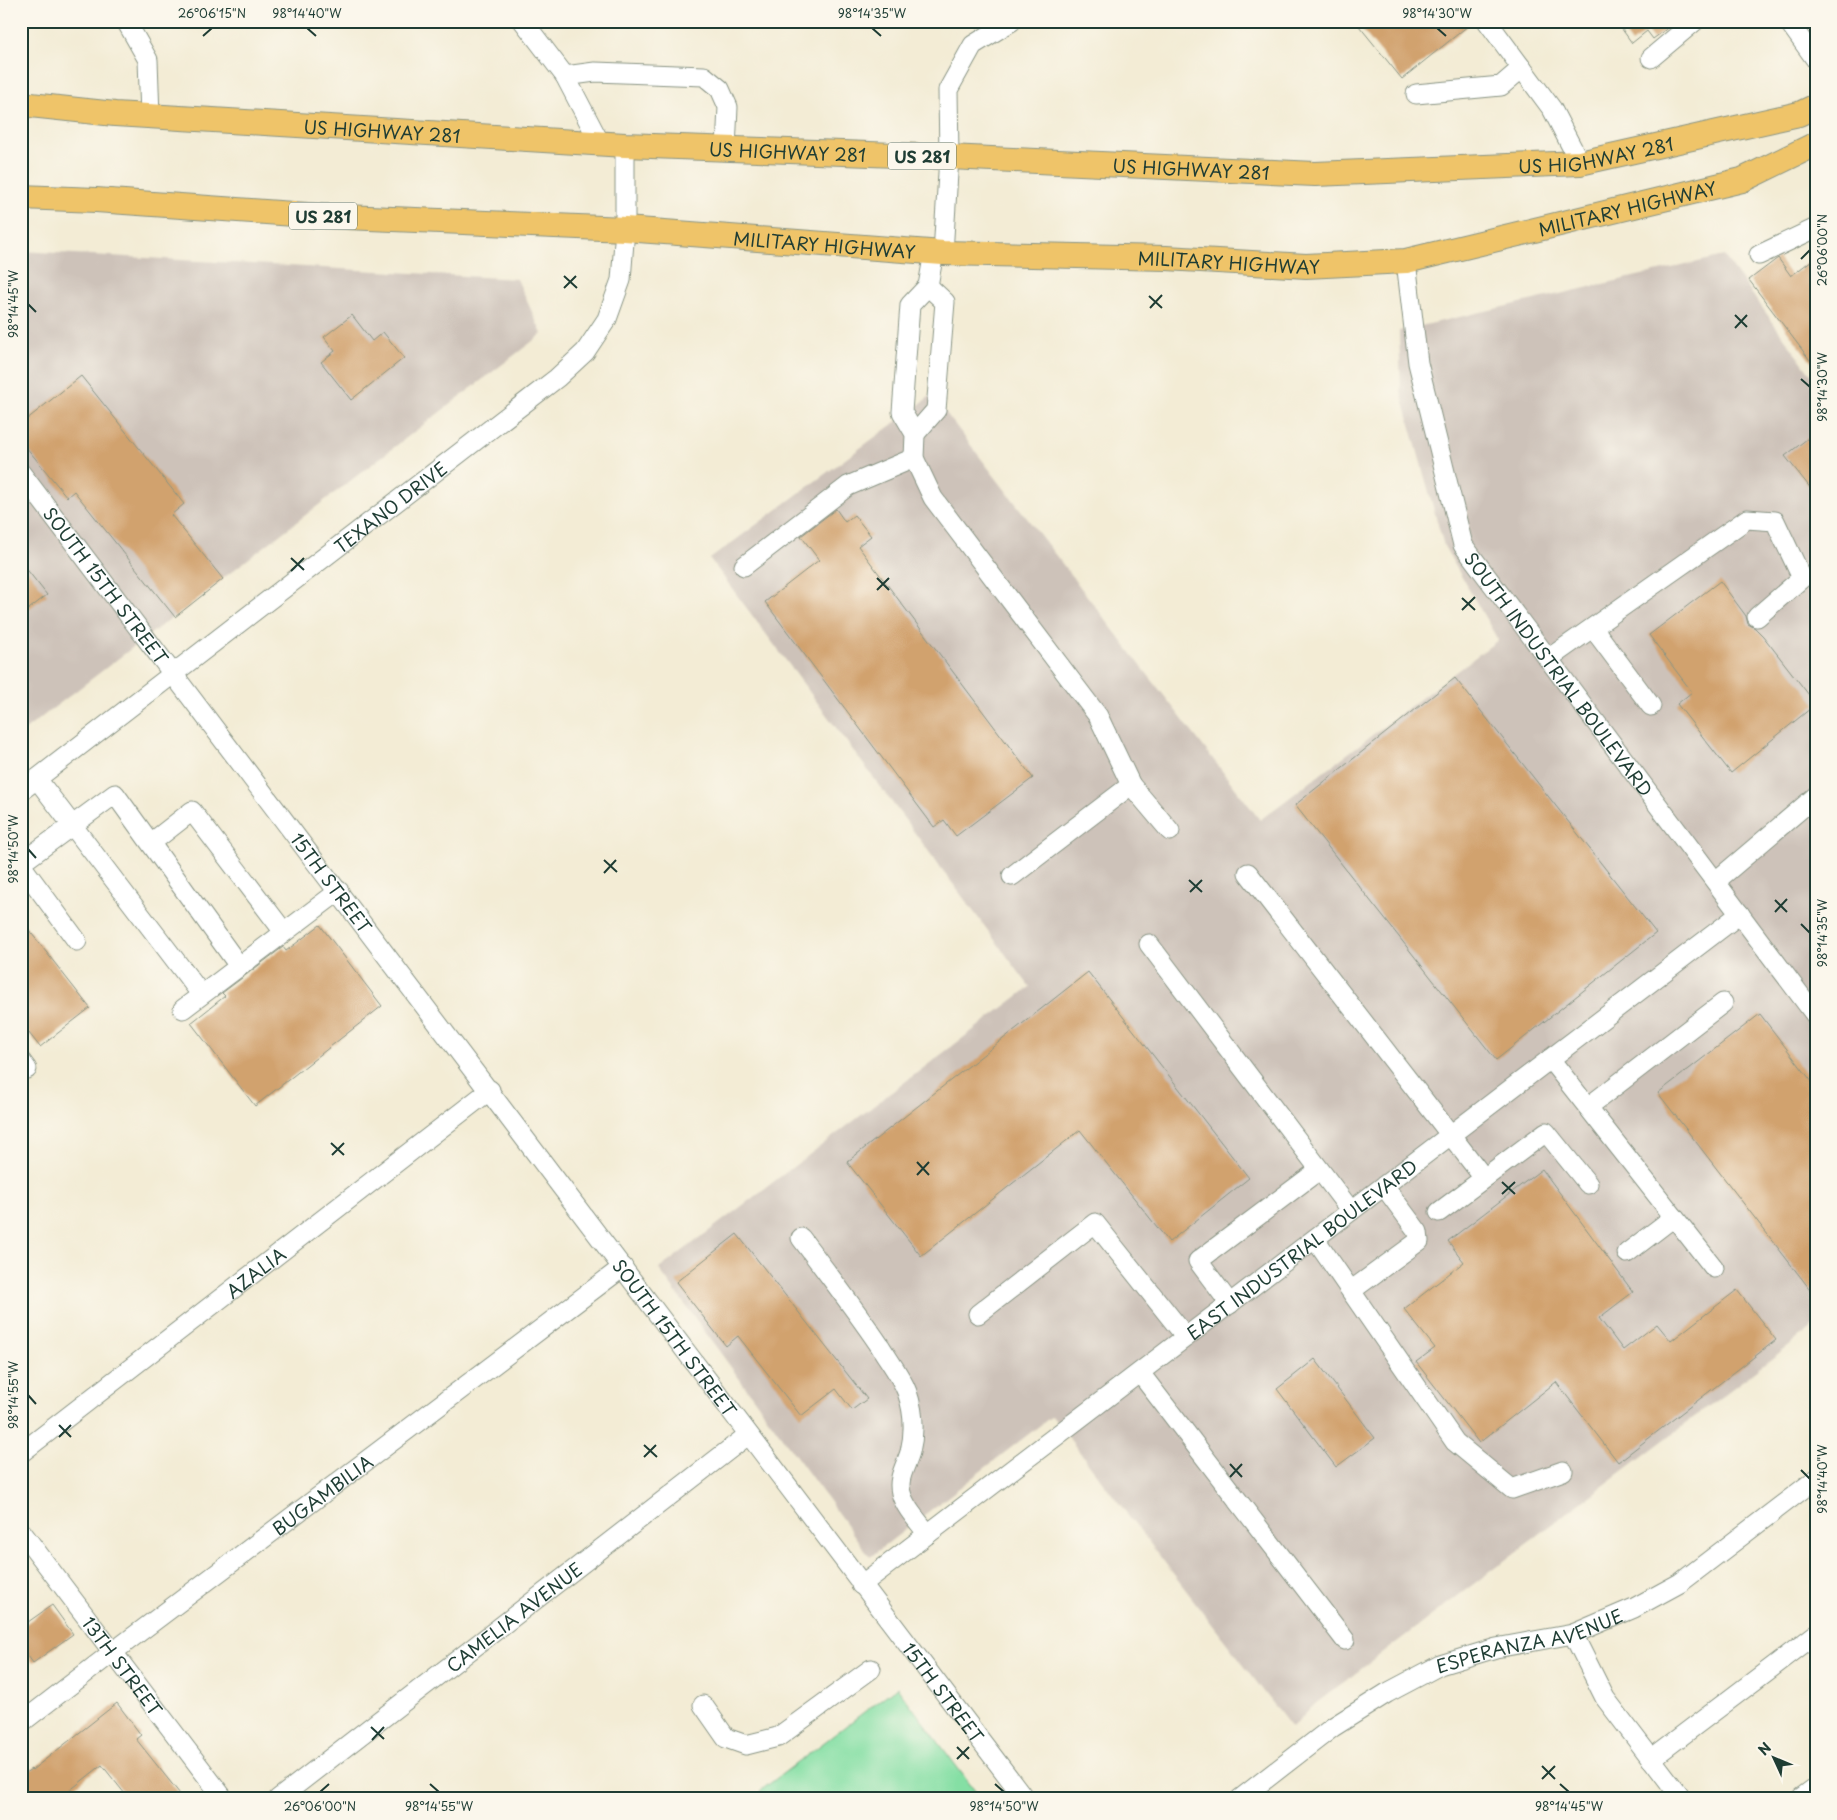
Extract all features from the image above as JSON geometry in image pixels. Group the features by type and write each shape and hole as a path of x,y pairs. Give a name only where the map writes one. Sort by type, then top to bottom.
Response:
{"main road":[{"name":"US HIGHWAY 281","path":"21,104 150,116 600,143 1315,174 1580,163 1799,114 1816,106"},
{"name":"MILITARY HIGHWAY","path":"625,229 939,252 1166,258 1306,266 1406,260 1742,180 1816,144"},
{"name":"US 281","path":"21,197 96,200 322,216 625,229"}],"street":[{"path":"126,21 148,60 150,116"},
{"path":"523,21 565,76 600,143"},
{"path":"1012,21 973,45 948,90 949,157 939,252 928,286 910,306 902,412 915,434 914,458 933,498 1098,716 1131,785 1170,831"},
{"path":"1487,21 1552,109 1580,163"},
{"path":"1788,21 1816,60"},
{"path":"1651,58 1691,22"},
{"path":"1416,94 1501,86 1522,68"},
{"path":"565,76 594,72 704,76 720,89 728,107 726,148"},
{"name":"TEXANO DRIVE","path":"21,791 557,378 585,352 607,319 621,280 625,229 625,144"},
{"path":"1759,254 1816,228"},
{"name":"SOUTH INDUSTRIAL BOULEVARD","path":"1406,260 1418,363 1463,545 1816,1016"},
{"path":"915,434 936,410 945,302 928,286"},
{"path":"744,566 848,486 914,458"},
{"name":"SOUTH 15TH STREET","path":"21,473 175,674"},
{"path":"1548,659 1747,520 1775,521 1802,578 1757,617"},
{"path":"1594,628 1650,706"},
{"name":"15TH STREET","path":"175,674 490,1090"},
{"path":"37,779 201,994"},
{"path":"1012,876 1131,785"},
{"path":"77,941 21,864 115,794 239,966"},
{"path":"1716,881 1816,796"},
{"path":"151,843 192,811 284,932"},
{"path":"1248,873 1484,1178"},
{"path":"183,1009 339,891"},
{"name":"EAST INDUSTRIAL BOULEVARD","path":"861,1585 1740,914"},
{"path":"1149,944 1351,1212"},
{"path":"1588,1107 1723,1003"},
{"path":"1550,1059 1714,1268"},
{"name":"SOUTH 15TH STREET","path":"490,1090 861,1585"},
{"name":"AZALIA","path":"21,1453 490,1090"},
{"path":"1439,1212 1546,1132 1588,1184"},
{"path":"1230,1304 1198,1261 1319,1170"},
{"path":"1352,1290 1419,1241 1418,1232 1384,1186"},
{"path":"1628,1253 1674,1217"},
{"path":"978,1314 1095,1224 1186,1337"},
{"path":"802,1238 870,1331 907,1391 914,1432 909,1454 900,1478 900,1492 910,1510 928,1534"},
{"path":"1315,1239 1352,1290 1455,1442 1512,1489 1563,1471"},
{"name":"BUGAMBILIA","path":"21,1724 113,1652 623,1267"},
{"path":"1140,1373 1345,1640"},
{"name":"CAMELIA AVENUE","path":"278,1799 748,1435"},
{"name":"ESPERANZA AVENUE","path":"1240,1799 1333,1727 1387,1692 1440,1665 1496,1648 1573,1634 1634,1608 1680,1583 1816,1479"},
{"name":"13TH STREET","path":"21,1532 224,1799"},
{"name":"15TH STREET","path":"861,1585 1025,1799"},
{"path":"1573,1634 1604,1698 1682,1799"},
{"path":"1651,1759 1816,1634"},
{"path":"703,1706 726,1738 746,1745 778,1737 871,1669"},
{"path":"1801,1799 1816,1788"}],"shaded area":[{"path":"21,251 517,279 542,334 21,733"},
{"path":"1724,256 1816,381 1816,1325 1315,1704 1292,1728 1052,1416 870,1557 659,1269 1030,987 710,559 932,395 1260,820 1498,640 1444,546 1401,392 1399,331"}],"green space":[{"path":"897,1687 981,1799 766,1799 760,1791"}],"building":[{"path":"1355,21 1474,21 1402,79"},
{"path":"1616,21 1677,21 1653,39 1647,31 1632,43"},
{"path":"1816,257 1816,368 1749,280 1778,258 1791,276"},
{"path":"352,315 372,341 383,332 404,358 351,400 321,362 335,351 324,337"},
{"path":"81,376 184,504 171,515 223,579 175,617 74,491 67,497 21,441 21,424"},
{"path":"1816,432 1816,495 1785,456"},
{"path":"836,509 845,522 854,515 871,536 858,546 1033,778 956,836 944,820 934,827 765,602 819,560 801,536"},
{"path":"21,562 47,595 21,615"},
{"path":"1720,581 1746,616 1748,624 1763,636 1816,704 1731,773 1677,704 1692,692 1649,635"},
{"path":"1455,678 1656,933 1496,1060 1295,805"},
{"path":"21,920 90,1008 40,1047 21,1023"},
{"path":"320,925 382,1006 255,1106 191,1023 225,996 222,993 283,947 286,951"},
{"path":"1088,972 1249,1178 1169,1242 1080,1130 921,1256 847,1162"},
{"path":"1760,1014 1816,1087 1816,1297 1658,1093"},
{"path":"1542,1169 1633,1292 1599,1318 1623,1350 1657,1324 1671,1341 1737,1290 1776,1340 1618,1462 1556,1382 1479,1443 1416,1362 1435,1348 1404,1309 1464,1262 1448,1241"},
{"path":"737,1234 867,1399 852,1410 836,1389 801,1416 738,1336 726,1346 676,1282"},
{"path":"1315,1359 1375,1438 1336,1467 1277,1389"},
{"path":"52,1605 73,1634 33,1663 21,1646 21,1627"},
{"path":"117,1703 141,1735 136,1739 184,1799 129,1799 102,1765 59,1799 21,1799 21,1776 32,1770"}]}
